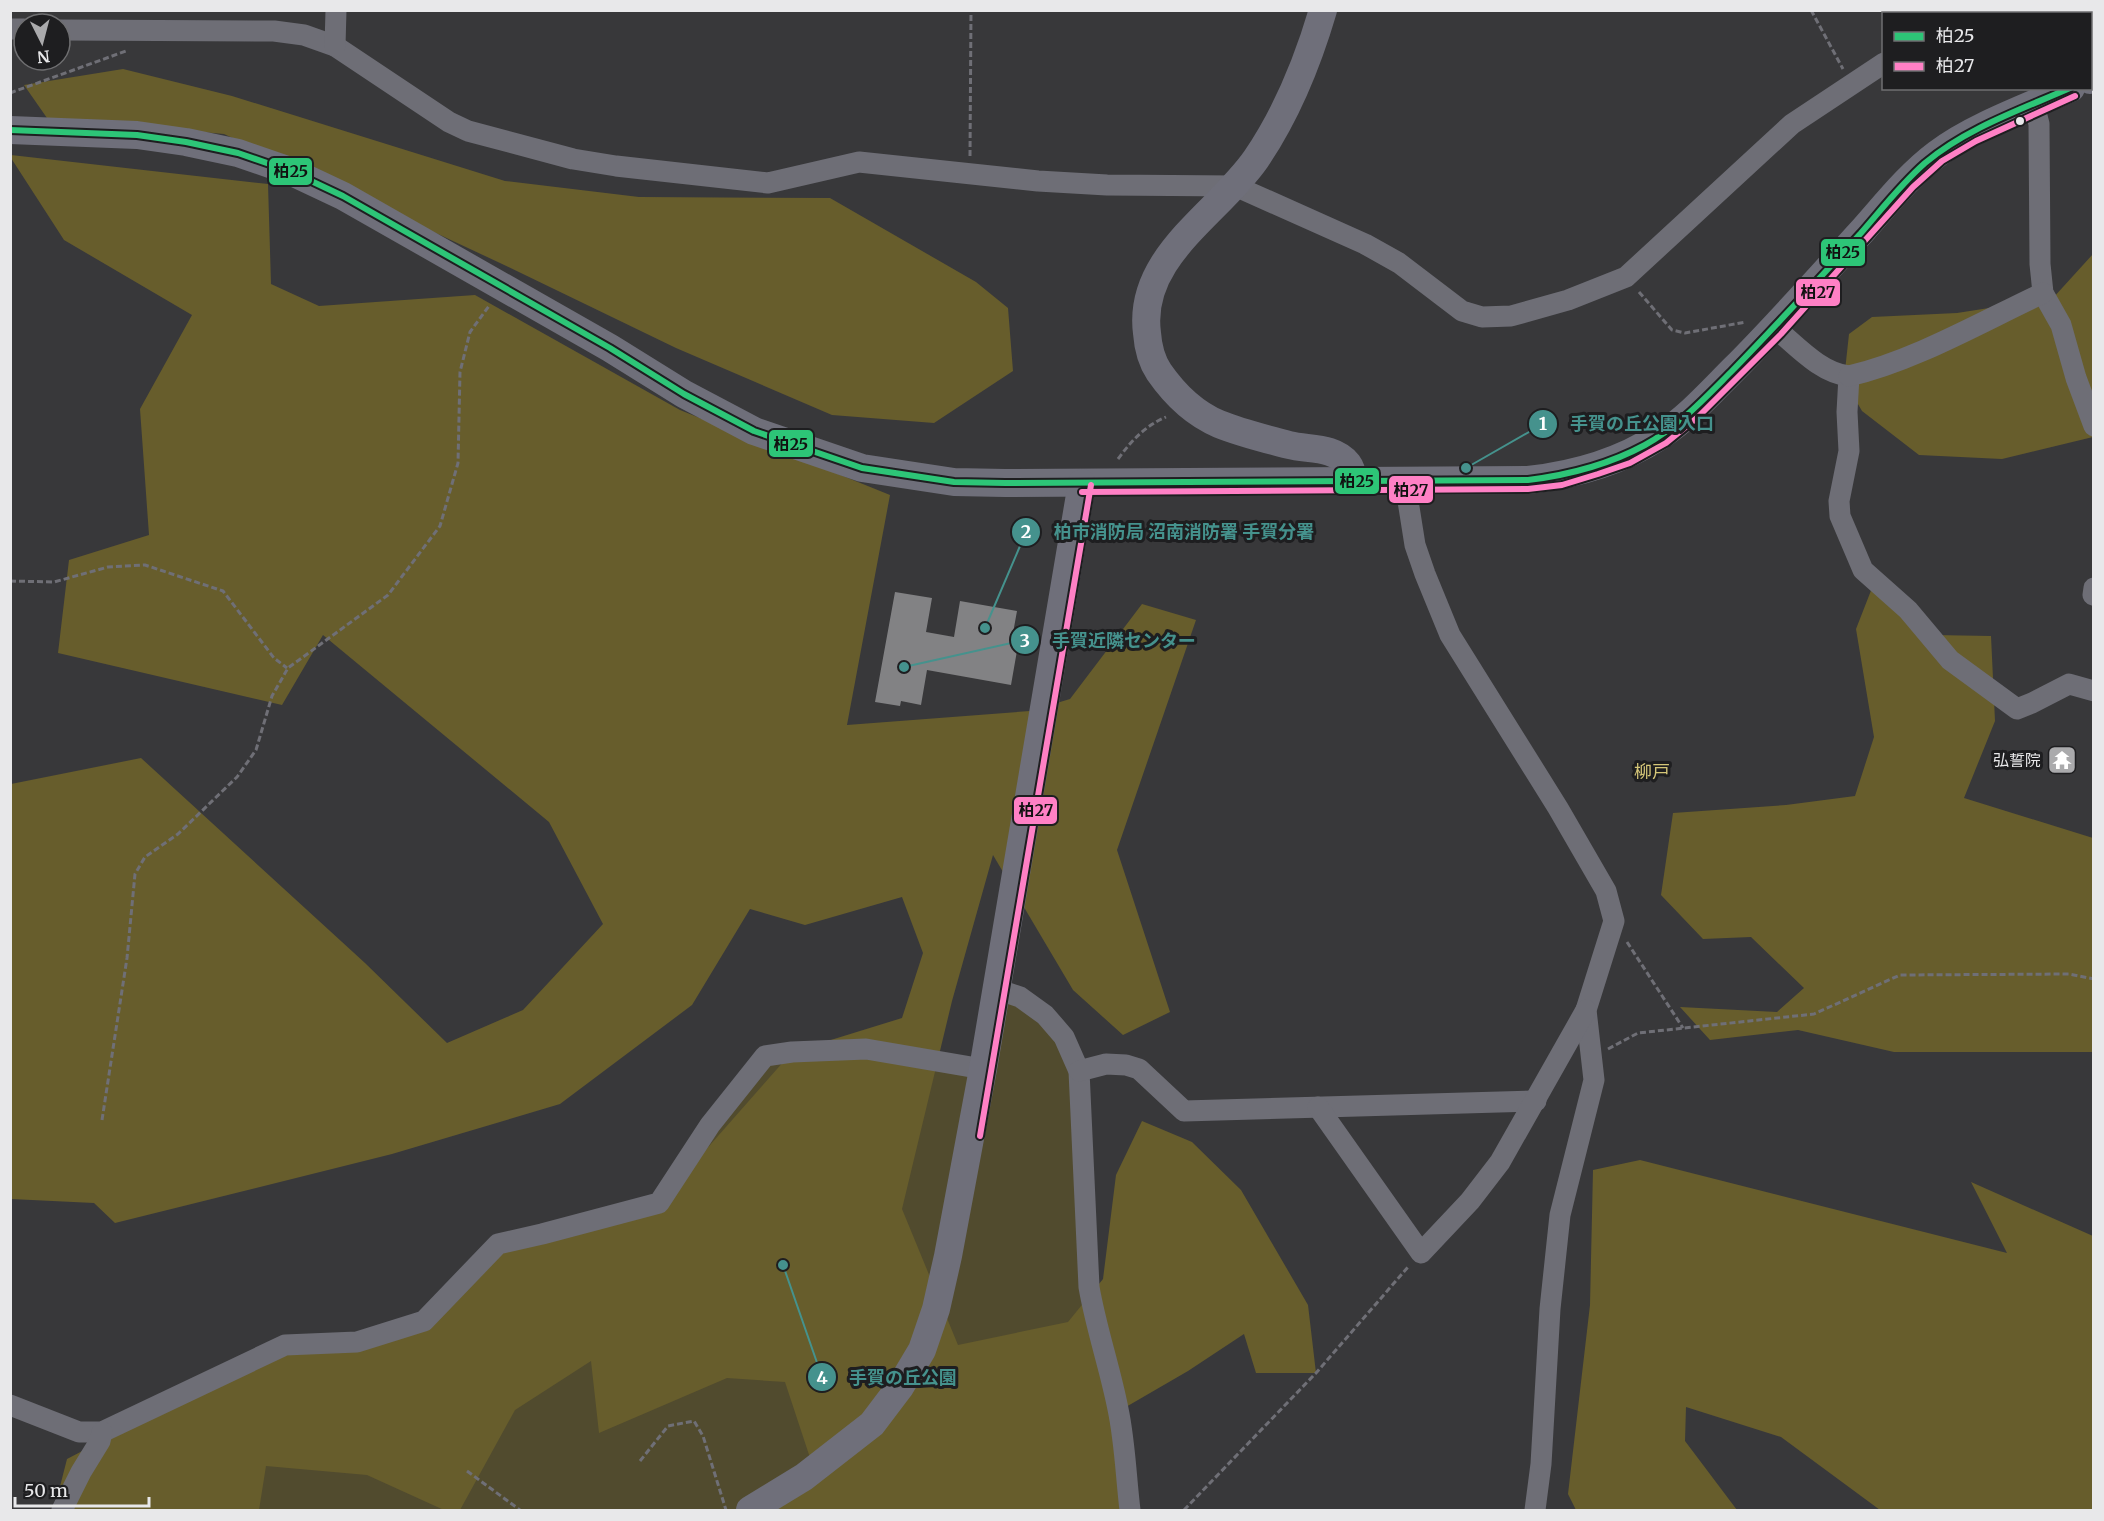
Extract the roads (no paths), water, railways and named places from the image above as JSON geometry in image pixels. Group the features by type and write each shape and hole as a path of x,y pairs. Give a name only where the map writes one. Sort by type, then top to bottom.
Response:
{"main road":[{"path":"1323,10 1313,42 1284,109 1256,158 1235,186 1162,264 1150,292 1145,322 1149,348 1155,365 1189,408 1220,424 1290,446 1323,450 1337,456 1348,464 1354,481"},
{"path":"10,130 137,135 186,142 238,153 290,171 343,196 610,348 684,394 754,431 862,468 954,482 1528,480 1578,471 1626,455 1661,436 1692,411 1763,324 1937,154 1972,133 2067,90"},
{"path":"750,1510 804,1477 872,1424 900,1388 922,1350 936,1309 948,1256 1092,483"}],"street":[{"path":"335,46 336,10"},
{"path":"72,30 274,31 304,35 335,46 468,131 573,159 627,168 768,183 859,162 1038,181 1107,185 1235,186 1365,244 1399,263 1462,311 1482,317 1511,316 1556,303 1626,276 1792,124 1882,64"},
{"path":"2034,105 2039,124 2040,264 2043,293 2061,325 2076,378 2094,426"},
{"path":"1763,324 1821,366 1838,375 1849,376 1875,370 1919,352 2043,293"},
{"path":"1849,376 1847,412 1849,452 1839,501 1840,516 1863,570 1908,610 1950,660 2017,709 2068,684 2094,691"},
{"path":"1318,1107 1421,1253 1470,1201 1500,1162 1536,1101 1586,1010 1614,921 1606,891 1558,808 1450,635 1415,545 1405,482"},
{"path":"996,989 1020,997 1045,1015 1064,1037 1079,1071 1089,1287 1095,1320 1119,1411 1130,1510"},
{"path":"1535,1510 1541,1464 1550,1309 1560,1215 1594,1080 1586,1010"},
{"path":"10,1405 79,1432 102,1432 285,1345 357,1342 424,1321 498,1244 659,1203 710,1125 765,1056 792,1052 866,1049 982,1069"},
{"path":"1079,1071 1106,1064 1126,1065 1139,1069 1184,1111 1536,1101"},
{"path":"62,1510 100,1441 102,1432"}],"place":[{"name":"手賀の丘公園入口","path":"1466,468"},
{"name":"柏市消防局 沼南消防署 手賀分署","path":"985,628"},
{"name":"手賀近隣センター","path":"904,667"},
{"name":"弘誓院","path":"2062,760"},
{"name":"手賀の丘公園","path":"783,1265"}],"district":[{"name":"柳戸","path":"1652,772"}]}
